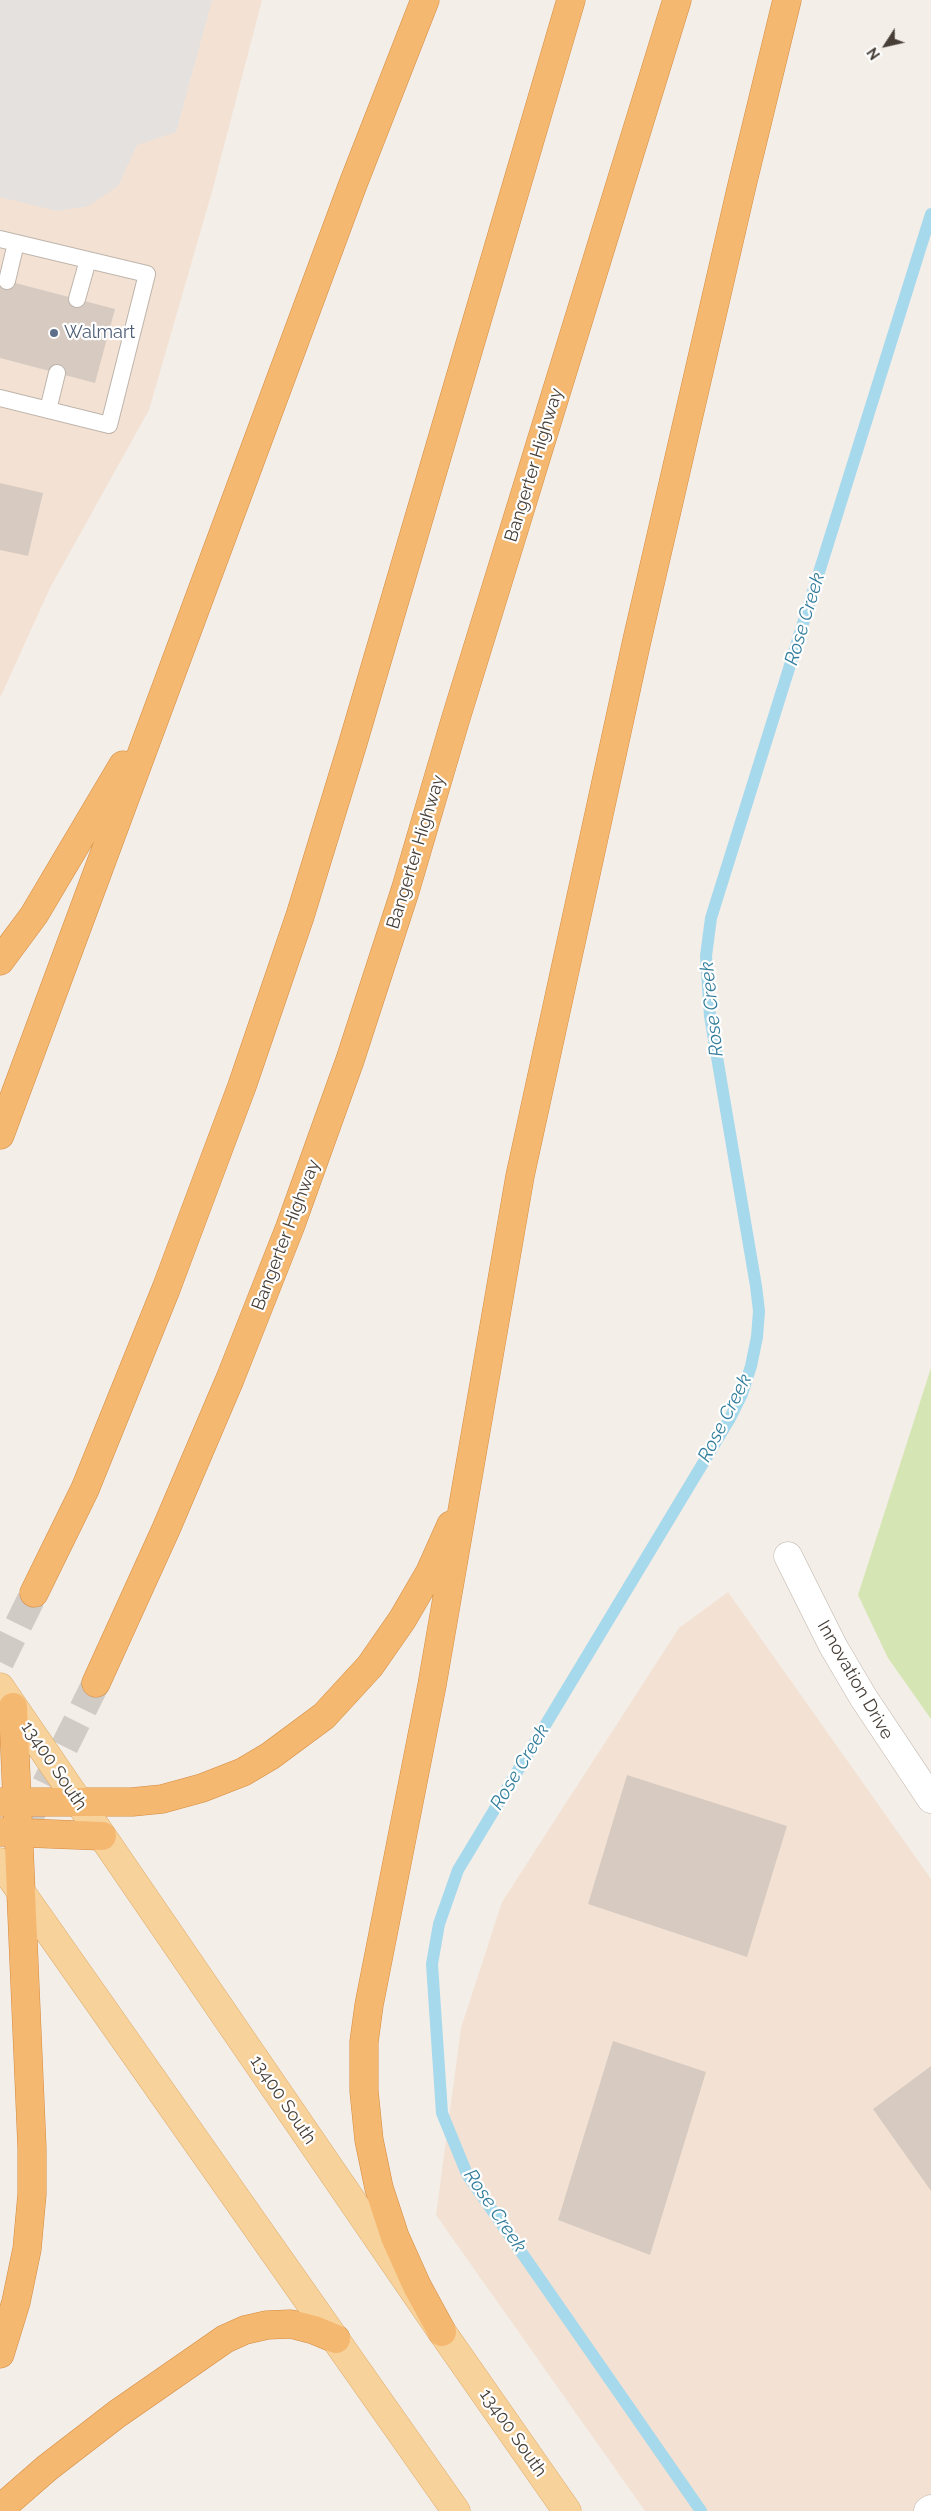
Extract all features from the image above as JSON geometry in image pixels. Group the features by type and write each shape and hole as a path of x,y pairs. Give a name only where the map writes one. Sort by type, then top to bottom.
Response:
{"highway":[{"path":"0,1135 352,184 424,0"},
{"path":"34,1593 85,1490 166,1289 242,1086 300,916 355,736 571,0"},
{"name":"Bangerter Highway","path":"96,1683 166,1529 230,1379 290,1227 350,1060 405,891 458,711 677,0"},
{"path":"442,2332 417,2286 395,2238 379,2188 369,2140 363,2067 370,2005 432,1685 471,1467 487,1358 520,1176 554,1015 704,346 787,0"},
{"path":"0,961 34,915 158,706"},
{"path":"9,1802 132,1802 169,1797 202,1788 243,1772 298,1737 324,1716 370,1666 402,1620 430,1572 445,1538 471,1467"},
{"path":"0,2354 16,2302 27,2248 32,2194 32,2148 22,1892 9,1833 7,1697"},
{"path":"9,1833 102,1836"},
{"path":"0,2509 47,2468 117,2414 225,2339 246,2330 267,2325 291,2324 314,2330 336,2339"}],"main road":[{"name":"13400 South","path":"7,1697 442,2332 567,2511"},
{"path":"0,1862 266,2244 336,2339 456,2511"}],"street":[{"name":"Innovation Drive","path":"788,1556 833,1646 863,1697 931,1799"}],"lane":[{"path":"0,398 108,425 147,274 8,241 7,281"},
{"path":"77,299 88,260"},
{"path":"48,410 57,373"}],"shaded area":[{"path":"0,0 262,0 213,188 149,410 50,588 0,698"},
{"path":"0,0 212,0 176,132 137,145 118,186 88,206 57,211 0,197"},
{"path":"728,1592 931,1879 931,2511 645,2511 436,2215 461,2028 502,1902 679,1628"}],"green space":[{"path":"931,1368 931,1719 888,1658 858,1595"}],"building":[{"name":"Walmart","path":"0,279 115,309 95,383 0,358"},
{"path":"0,483 43,493 28,556 0,550"},
{"path":"627,1775 787,1826 747,1957 588,1904"},
{"path":"613,2041 706,2072 650,2255 558,2220"},
{"path":"931,2066 931,2191 873,2109"}],"waterway":[{"name":"Rose Creek","path":"701,2511 467,2174 442,2113 432,1964 439,1924 458,1870 729,1420 742,1394 751,1366 757,1337 759,1311 710,1016 706,956 711,918 931,214"}],"tunnel":[{"path":"0,1662 34,1593"},
{"path":"27,1822 96,1683"}],"place":[{"name":"Walmart","path":"54,333"}]}
